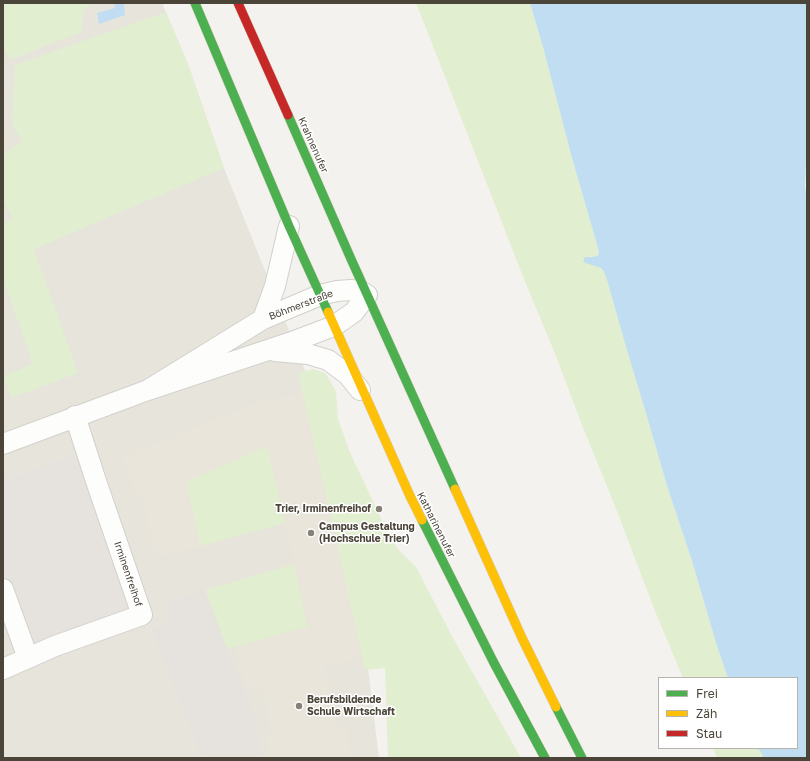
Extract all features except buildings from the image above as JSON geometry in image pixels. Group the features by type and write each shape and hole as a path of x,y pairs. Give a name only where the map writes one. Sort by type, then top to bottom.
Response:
{"main road":[{"path":"195,3 289,226 320,295"},
{"name":"Krahnenufer","path":"238,3 367,295"},
{"name":"Katharinenufer","path":"320,295 410,496 494,663 545,758"},
{"path":"367,295 522,638 582,758"}],"street":[{"name":"Böhmerstraße","path":"263,319 277,280 289,226"},
{"name":"Böhmerstraße","path":"3,444 75,416 269,350 334,326 354,312 367,295 360,291 337,291 320,295 263,319 148,390"},
{"name":"Böhmerstraße","path":"269,350 308,354 328,360 348,375 365,396"},
{"name":"Irminenfreihof","path":"28,658 56,646 142,615 75,416"},
{"path":"3,589 28,658 3,669"}],"shaded area":[{"path":"3,3 162,3 188,64 224,168 308,378 366,652 379,758 3,758"},
{"name":"Campus Gestaltung (Hochschule Trier)","path":"303,392 362,657 325,666 338,729 346,728 350,758 269,758 266,737 272,736 261,684 247,688 235,648 308,627 267,446 186,482 200,546 156,558 142,500 138,500 122,458 252,404"},
{"path":"77,454 134,610 34,646 3,563 3,481"},
{"path":"205,590 257,724 261,758 201,758 152,629 170,622 165,602"}],"green space":[{"path":"3,3 94,3 84,9 81,32 10,60 3,48"},
{"path":"416,3 530,3 598,248 599,255 593,257 590,256 604,272 607,280 668,489 728,677 683,677 657,616 556,356 524,279"},
{"path":"166,12 188,64 224,168 34,249 78,373 11,398 3,376 33,364 3,278 3,224 13,219 3,199 3,154 22,141 12,124 15,65"},
{"path":"313,369 325,373 336,391 338,419 349,450 385,527 398,549 416,567 453,638 521,758 388,758 385,668 365,670 298,373"},
{"path":"267,446 285,523 200,546 186,482"},
{"path":"294,564 308,627 227,649 205,590"},
{"path":"713,749 759,749 764,758 717,758"}],"water":[{"path":"114,3 124,3 125,15 99,24 97,13 115,8"},
{"path":"530,3 807,3 807,142 805,185 807,204 807,758 764,758 759,749 798,749 798,677 728,677 668,489 607,280 601,268 583,262 585,257 599,255 598,248 572,158"}],"traffic: fast":[{"path":"195,3 289,226 328,312"},
{"path":"288,115 455,489"},
{"path":"422,520 494,663 545,758"},
{"path":"556,707 582,758"}],"traffic: slow":[{"path":"328,312 422,520"},
{"path":"455,489 522,638 556,707"}],"traffic: jam":[{"path":"238,3 288,115"}],"place":[{"name":"Trier, Irminenfreihof","path":"379,509"},
{"name":"Campus Gestaltung (Hochschule Trier)","path":"311,533"},
{"name":"Berufsbildende Schule Wirtschaft","path":"299,706"}]}
